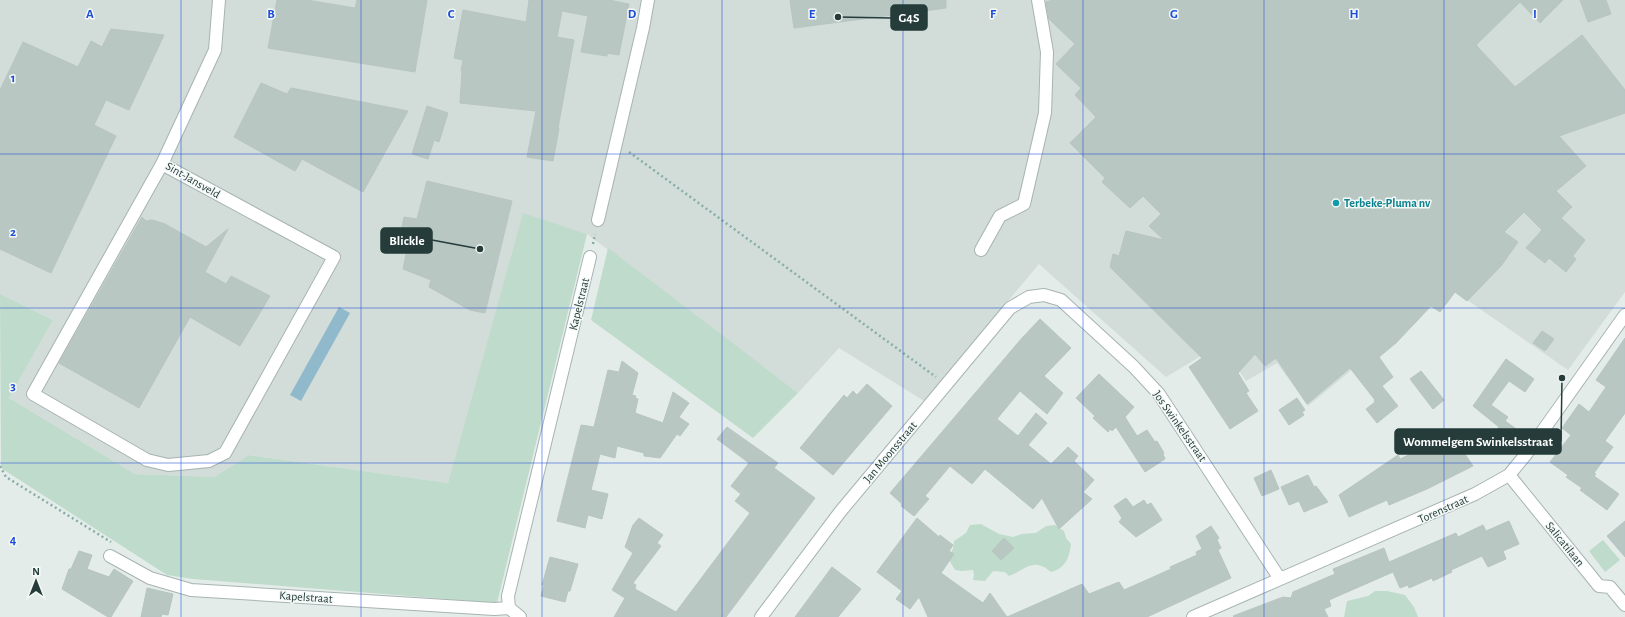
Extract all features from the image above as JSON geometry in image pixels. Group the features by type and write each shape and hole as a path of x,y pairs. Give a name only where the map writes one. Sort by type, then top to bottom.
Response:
{"street":[{"name":"Sint-Jansveld","path":"162,164 334,257 225,452 209,462 168,464 147,460 34,394 162,164 215,50 219,0"},
{"path":"598,220 617,143 648,0"},
{"path":"981,250 1000,216 1024,204 1045,113 1047,52 1038,0"},
{"name":"Kapelstraat","path":"110,556 150,578 191,590 479,608 509,608 508,596 590,257"},
{"name":"Jos Swinkelsstraat","path":"1029,297 1044,295 1061,300 1134,367 1159,394 1280,579"},
{"name":"Jan Moonsstraat","path":"761,617 840,512 1010,308 1029,297"},
{"name":"Torenstraat","path":"1193,617 1475,494 1509,475 1625,315"},
{"name":"Salicatilaan","path":"1509,475 1599,586 1610,587 1625,605"},
{"path":"509,608 520,617"}],"path":[{"path":"617,143 946,385"},
{"path":"590,257 598,220"},
{"path":"0,466 6,476 116,545"}],"shaded area":[{"path":"0,0 1625,0 1625,292 1568,370 1444,284 1394,335 1308,406 1277,363 1246,381 1221,344 1166,377 1039,264 924,401 839,348 798,393 587,234 523,214 448,483 249,455 214,477 135,474 9,398 53,320 0,294"}],"green space":[{"path":"523,213 587,234 497,603 193,579 167,575 1,468 0,294 53,320 9,398 135,474 214,477 249,455 448,483"},
{"path":"608,248 798,393 753,438 591,320"},
{"path":"981,524 999,534 1013,537 1022,534 1036,533 1046,526 1055,525 1064,531 1066,538 1071,544 1068,558 1060,568 1051,572 1039,565 1035,565 1009,576 1005,572 993,571 985,581 973,580 973,570 955,570 948,558 953,549 954,541 966,533 970,525"},
{"path":"1603,540 1620,560 1605,572 1589,551"},
{"path":"1375,591 1387,591 1405,595 1414,607 1418,617 1344,617 1347,601 1368,596"}],"water":[{"path":"339,307 350,313 301,401 290,395"}],"building":[{"path":"277,0 307,0 355,8 357,0 427,0 415,72 268,48"},
{"path":"529,0 609,0 629,4 619,55 607,53 607,56 581,52 588,16 562,11 557,37 574,40 553,161 527,157 536,111 460,103 461,71 463,60 454,58 463,10 526,22"},
{"path":"790,0 946,0 946,8 794,28"},
{"name":"Terbeke-Pluma nv","path":"1053,0 1563,0 1540,23 1520,2 1476,45 1515,87 1582,35 1625,90 1625,113 1559,136 1586,166 1556,191 1572,207 1561,218 1585,240 1573,256 1576,259 1566,272 1549,258 1545,263 1526,248 1542,230 1524,212 1504,232 1518,242 1501,266 1467,301 1455,292 1440,312 1431,306 1396,343 1379,357 1393,377 1382,386 1398,406 1377,423 1366,409 1375,402 1375,400 1350,368 1307,404 1276,358 1265,366 1255,354 1238,373 1249,391 1246,393 1258,411 1230,429 1189,367 1202,358 1110,267 1113,254 1119,256 1126,231 1164,240 1149,226 1161,214 1143,196 1130,208 1102,182 1105,178 1070,143 1096,117 1075,95 1081,88 1056,64 1075,44 1049,19 1046,2"},
{"path":"1580,0 1606,0 1611,14 1588,22"},
{"path":"111,29 164,35 129,110 106,100 94,125 116,136 51,273 0,249 0,90 23,42 78,67 91,41 102,47"},
{"path":"261,83 287,94 291,88 408,111 363,192 302,159 295,171 234,137"},
{"path":"427,106 448,113 439,142 434,140 428,159 412,154"},
{"path":"427,181 512,201 485,313 470,310 429,287 431,280 403,269 408,244 399,242 404,217 417,219"},
{"path":"142,217 146,221 152,220 165,224 206,247 228,229 205,272 226,284 231,276 270,296 240,346 190,317 139,408 59,363"},
{"path":"1040,319 1071,348 1044,376 1063,393 1047,414 1020,391 997,419 1018,436 1036,413 1047,423 1028,445 1051,464 1068,447 1078,456 1074,461 1094,480 1083,492 1092,499 1059,529 1042,498 1033,509 985,469 972,484 950,466 925,496 929,499 914,516 901,506 902,504 890,493 1022,338"},
{"path":"1542,331 1554,339 1545,351 1533,343"},
{"path":"1625,338 1625,413 1605,441 1613,447 1594,473 1596,474 1594,476 1619,494 1607,510 1580,490 1582,488 1566,477 1568,475 1550,462 1571,435 1562,428 1579,404 1589,412 1606,387 1596,380"},
{"path":"1506,359 1534,379 1525,392 1509,381 1491,405 1508,417 1505,421 1522,433 1513,445 1495,432 1499,427 1473,406"},
{"path":"622,361 638,373 632,395 636,396 635,398 638,399 635,413 663,423 673,392 689,403 679,417 689,424 680,436 677,434 660,458 644,456 644,453 617,446 615,458 600,454 591,490 608,494 602,519 588,515 585,528 557,521 581,425 594,427 608,370 619,372"},
{"path":"1421,371 1444,400 1433,409 1410,379"},
{"path":"1099,374 1134,407 1125,417 1137,436 1147,430 1155,442 1157,441 1164,453 1165,459 1145,472 1116,427 1112,431 1110,429 1108,432 1093,418 1095,416 1076,398"},
{"path":"867,384 892,406 833,475 800,448 844,395 847,398 853,391 857,395"},
{"path":"1297,398 1305,410 1302,412 1304,415 1289,425 1279,410"},
{"path":"727,427 778,463 774,468 815,498 726,617 614,617 625,598 612,590 633,553 625,547 633,525 639,518 663,535 657,543 661,546 633,583 636,585 635,589 676,612 750,513 735,501 741,494 731,486 749,463 717,439"},
{"path":"1452,435 1473,466 1427,489 1389,505 1387,500 1349,517 1339,495 1398,455 1400,459"},
{"path":"1271,470 1279,489 1262,496 1254,478"},
{"path":"1308,475 1314,487 1316,486 1328,502 1304,512 1299,501 1289,505 1281,487"},
{"path":"1126,498 1133,507 1144,500 1147,505 1151,503 1162,520 1136,537 1119,522 1122,518 1114,506"},
{"path":"917,518 939,537 940,535 953,545 949,551 954,554 941,573 983,603 990,593 1007,617 928,617 919,597 910,609 896,599 902,591 877,572"},
{"path":"1509,521 1519,544 1503,551 1506,559 1488,567 1482,556 1451,570 1452,572 1433,581 1432,578 1409,588 1408,585 1400,588 1393,572 1329,600 1331,606 1324,609 1328,617 1233,616 1283,597 1291,598 1293,592 1335,574 1333,569 1384,548 1389,562 1456,533 1458,537 1483,525 1486,531"},
{"path":"1625,521 1625,557 1607,536"},
{"path":"1211,526 1219,538 1217,540 1221,548 1218,550 1231,578 1147,617 1007,617 1082,584 1089,594 1119,582 1124,590 1171,569 1170,567 1197,555 1196,552 1202,549 1196,536"},
{"path":"1004,538 1014,548 1001,560 992,551"},
{"path":"79,551 92,555 87,569 109,577 114,569 133,581 111,617 108,617 62,589 69,569 71,569"},
{"path":"550,557 578,564 565,602 541,596 544,585 542,585"},
{"path":"832,567 861,589 838,617 795,617"},
{"path":"147,588 173,594 168,615 162,614 161,617 141,617"}],"place":[{"name":"G4S","path":"838,17"},
{"name":"Terbeke-Pluma nv","path":"1336,203"},
{"name":"Blickle","path":"480,249"},
{"name":"Wommelgem Swinkelsstraat","path":"1562,378"}]}
